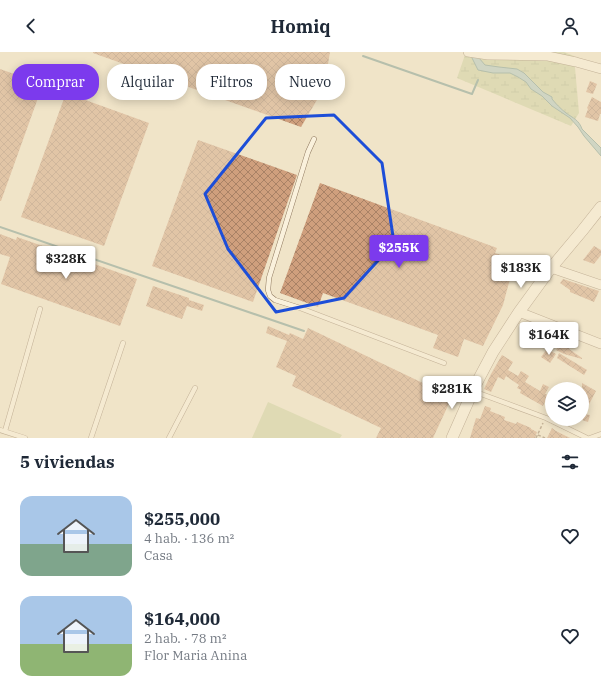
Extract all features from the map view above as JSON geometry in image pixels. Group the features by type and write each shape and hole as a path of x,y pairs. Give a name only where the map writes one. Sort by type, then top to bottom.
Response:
{"street":[{"path":"468,52 488,55 548,56 601,69"},
{"path":"452,438 473,391 493,352 551,268 601,207"},
{"path":"551,268 601,285"},
{"path":"520,312 601,344"}],"lane":[{"path":"314,139 308,152 269,278 268,290 270,296 275,300 300,308 444,363"},
{"path":"25,438 2,430 40,309"},
{"path":"91,438 123,343"},
{"path":"169,438 195,388"},
{"path":"473,391 545,418"},
{"path":"562,426 587,438"},
{"path":"590,438 601,434"}],"path":[{"path":"536,438 545,420"},
{"path":"537,435 545,438"}],"highlighted area":[{"path":"334,115 382,163 394,243 344,298 276,312 228,249 205,194 266,118"}],"green space":[{"path":"466,52 564,52 574,56 579,113 571,126 457,78"},
{"path":"268,402 342,435 340,438 252,438"}],"water":[{"path":"471,54 479,58 485,65 517,69 524,73 543,92 552,97 552,99 562,110 577,121 582,129 601,148 601,156 570,118 531,89 526,82 510,73 493,73 478,70"}],"building":[{"path":"330,52 328,64 275,64 275,100 317,100 301,127 225,100 267,100 267,64 196,64 196,90 188,87 188,64 124,64 93,53"},
{"path":"0,69 12,73 12,100 37,100 0,201"},
{"path":"590,81 597,84 593,94 586,92"},
{"path":"592,97 601,102 601,114 598,121 585,117"},
{"path":"63,100 85,100 149,123 104,246 21,217"},
{"path":"198,140 297,175 253,302 152,266"},
{"path":"320,183 497,248 495,253 515,260 503,305 483,346 464,339 458,357 433,348 438,335 323,293 318,307 280,293"},
{"path":"0,234 16,240 17,237 137,279 120,326 1,284 10,257 0,254"},
{"path":"594,246 601,250 601,255 594,264 583,260"},
{"path":"563,279 599,291 594,302 570,292 570,290 560,283"},
{"path":"153,286 189,298 189,300 204,305 202,311 187,306 182,319 146,306"},
{"path":"268,326 303,339 308,328 452,397 433,438 376,438 381,428 292,386 296,376 276,367 287,341 266,333"},
{"path":"568,338 573,341 569,349 582,359 556,350 562,340 566,342"},
{"path":"547,349 556,354 550,363 541,357"},
{"path":"559,353 587,370 584,375 557,358"},
{"path":"502,355 513,362 508,370 518,376 521,371 529,376 525,382 540,391 543,384 545,385 545,402 543,406 520,393 521,390 517,388 519,385 506,376 504,380 498,377 491,392 484,389"},
{"path":"589,387 596,391 589,404"},
{"path":"485,406 491,408 490,411 505,417 504,420 516,424 517,422 531,428 537,432 535,438 470,438 476,418 480,419"},
{"path":"552,428 556,431 570,438 547,438"}],"waterway":[{"path":"363,56 472,94 478,80"},
{"path":"0,227 304,331"}]}
